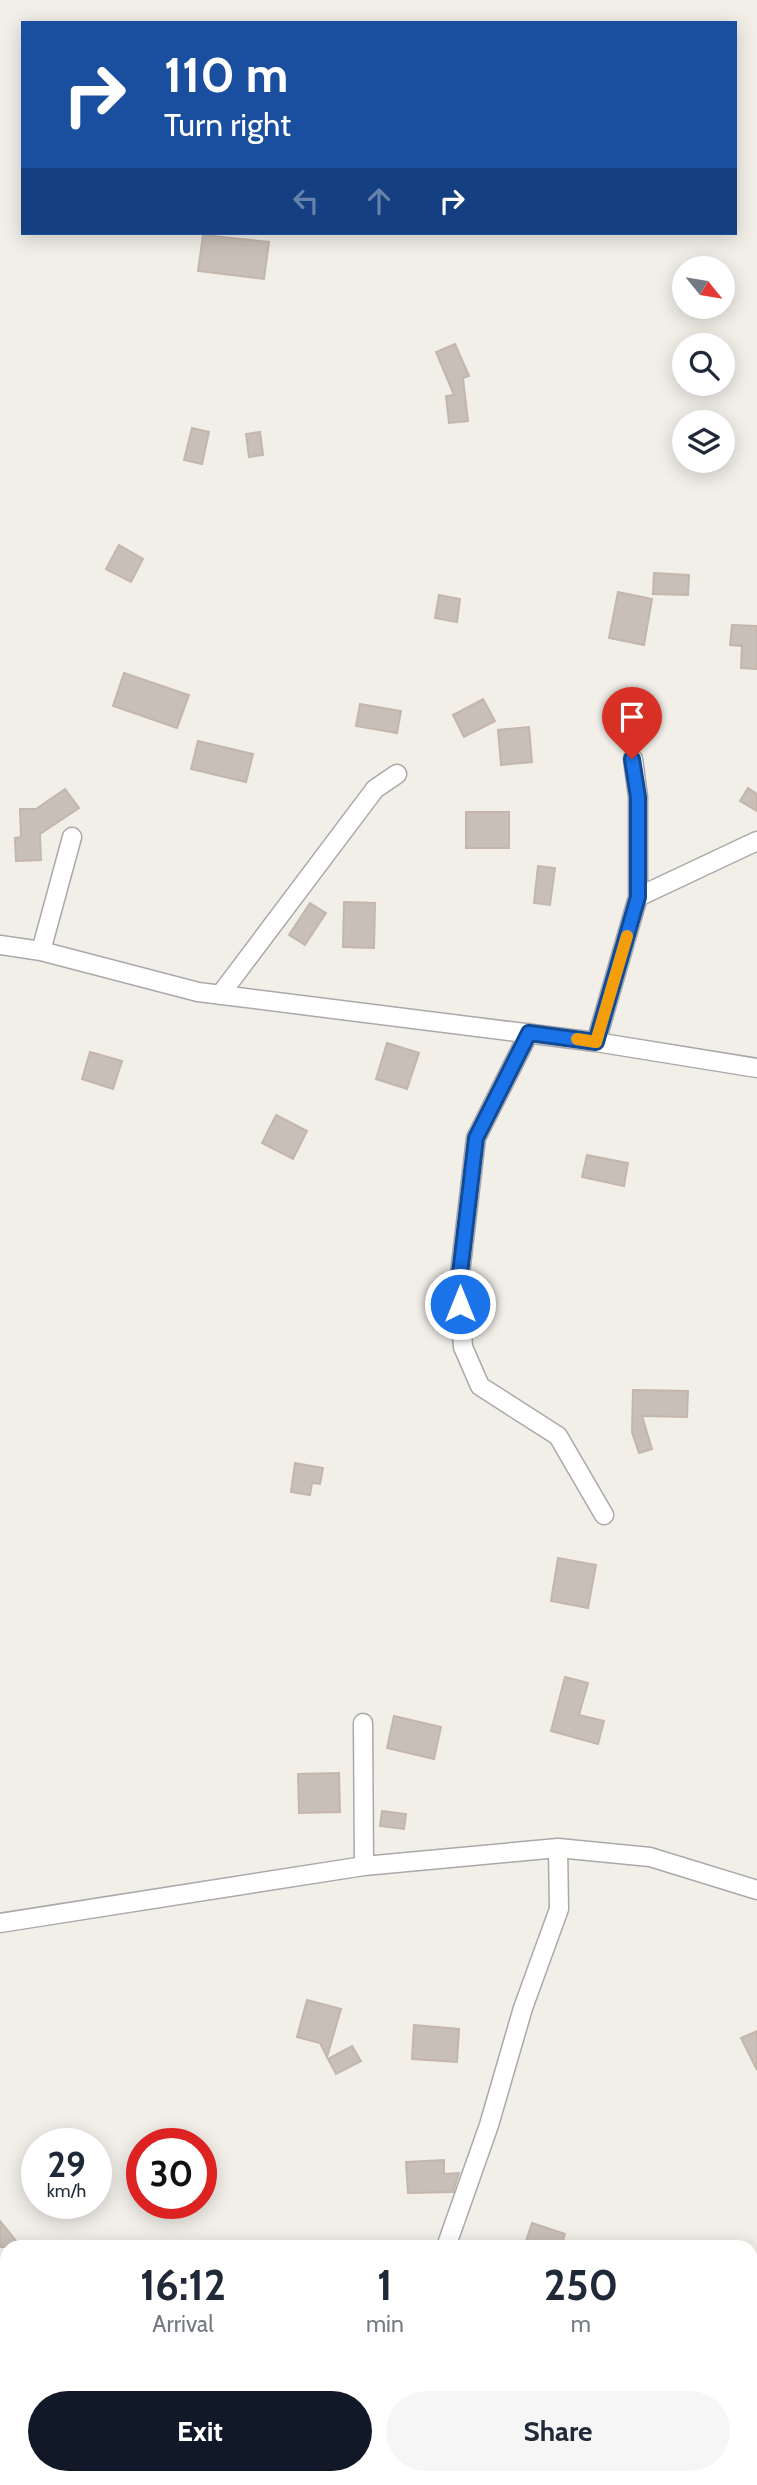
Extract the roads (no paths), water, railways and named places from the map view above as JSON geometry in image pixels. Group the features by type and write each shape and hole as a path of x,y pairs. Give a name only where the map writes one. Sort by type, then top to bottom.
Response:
{"street":[{"path":"596,1042 638,897 638,797 632,759"},
{"path":"220,995 375,789 397,774"},
{"path":"41,951 72,837"},
{"path":"638,897 757,841"},
{"path":"0,944 41,951 198,992 596,1042 757,1068"},
{"path":"529,1033 476,1138 459,1282 463,1347 480,1386 558,1436 604,1515"},
{"path":"363,1723 363,1866"},
{"path":"448,2240 489,2125 523,2008 559,1909 558,1848"},
{"path":"0,1923 363,1866 558,1848 650,1857 757,1889"}]}
